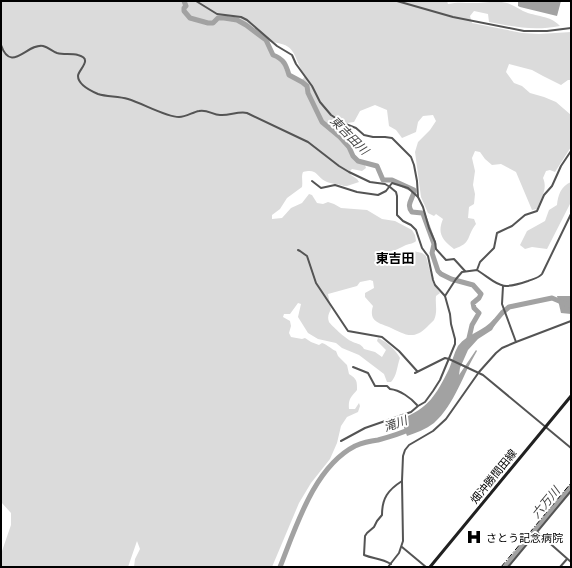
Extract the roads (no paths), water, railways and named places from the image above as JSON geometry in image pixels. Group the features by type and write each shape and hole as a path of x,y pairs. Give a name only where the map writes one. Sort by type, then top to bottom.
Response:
{"main road":[{"name":"畑沖勝間田線","path":"430,567 571,396"}],"street":[{"path":"196,1 217,14 247,20 277,46 292,54 296,64 312,86 320,102 336,119 356,128 364,135 392,138 413,160 418,197"},
{"path":"397,1 453,17 524,31 547,31 571,28"},
{"path":"1,45 6,56 10,57 21,55 39,46 43,46 57,53 82,56 85,60 85,64 84,68 78,74 78,77 79,82 83,85 99,94 128,99 173,116 182,117 200,110 220,115 242,112 247,113 308,142 349,172 370,182 385,184 396,192 398,196 397,215 416,230 422,248 428,256 435,285 445,296 450,314 455,344 433,391 425,402 411,412 365,428 341,441"},
{"path":"477,270 482,260 494,248 496,233 512,226 520,218 535,213 539,209 544,195 550,188 561,166 571,151"},
{"path":"312,181 321,188 335,185 351,191 375,195 386,191 390,187 390,183 395,183 408,188 418,197 423,207 436,249 446,260 454,259 465,271"},
{"path":"445,296 455,280 462,272 465,271 477,270 503,286 520,283 541,276 571,214"},
{"path":"298,250 307,256 316,283 348,331 382,336 399,351 416,372 440,360 449,358 479,372 571,448"},
{"path":"503,286 502,304 516,342"},
{"path":"388,567 402,547 402,481 403,456 405,450 409,445 433,431 446,419 479,372 502,348 571,321"},
{"path":"353,367 368,373 375,386 387,386 390,389 404,394 418,406"},
{"path":"391,564 380,558 371,558 364,555 365,536 374,527 377,520 382,515 382,506 387,493 402,481"},
{"path":"508,567 571,491"},
{"path":"537,532 571,562"},
{"path":"402,547 426,567"},
{"path":"560,567 567,559"}],"waterway":[{"name":"東吉田川","path":"184,1 186,6 184,11 190,18 208,23 213,23 218,18 237,20 266,40 273,55 280,58 284,63 289,75 307,86 308,93 322,122 340,137 349,147 353,156 358,161 377,166 383,180 392,180 414,190 410,202 410,209 412,212 423,214 434,244 432,253 438,271 451,279 473,285 481,294 473,303 474,308 479,313 472,325 469,338"},
{"name":"滝川","path":"492,325 509,307 552,298 571,306"},
{"name":"滝川","path":"280,567 308,499 328,468 355,446 390,437 410,429"},
{"name":"六万川","path":"505,567 571,487"}],"railway":[{"path":"501,567 571,483"}],"place":[{"name":"さとう記念病院","path":"474,537"}],"district":[{"name":"東吉田","path":"395,258"}]}
